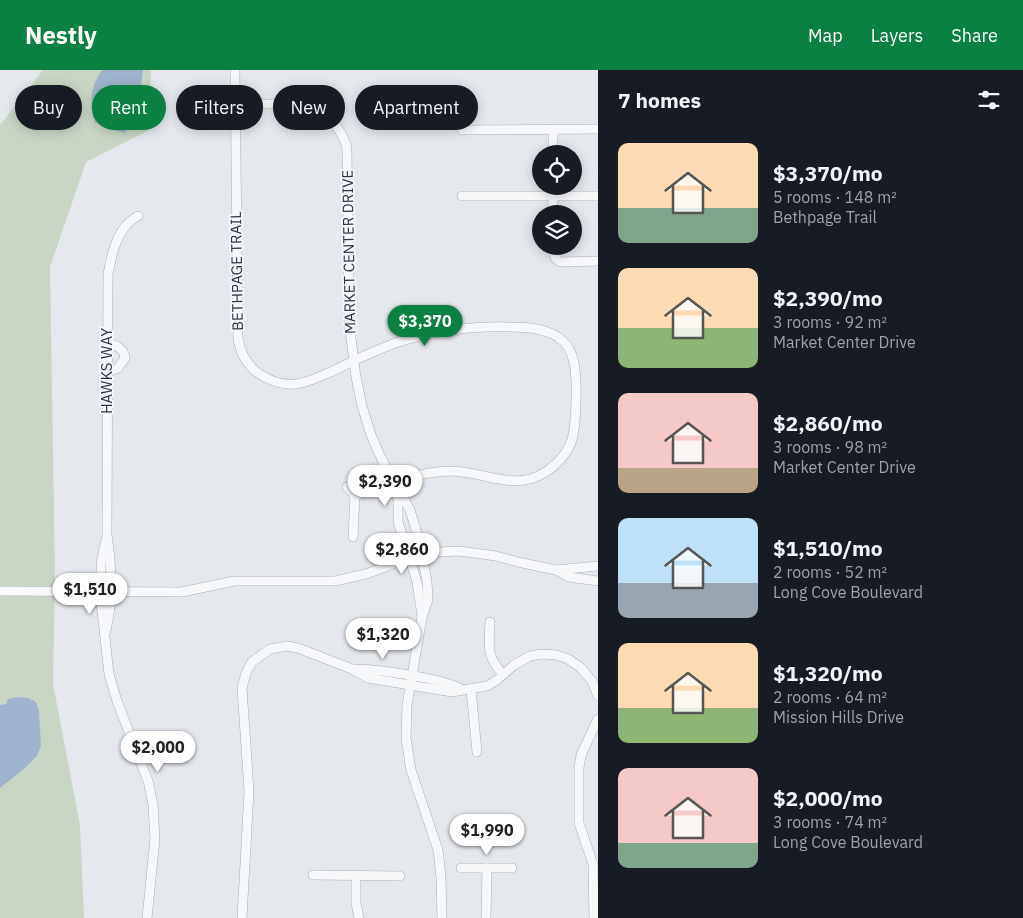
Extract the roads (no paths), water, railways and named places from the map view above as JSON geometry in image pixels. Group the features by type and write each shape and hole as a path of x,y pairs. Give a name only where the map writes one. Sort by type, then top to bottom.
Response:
{"street":[{"name":"BETHPAGE TRAIL","path":"235,70 235,85"},
{"name":"MARKET CENTER DRIVE","path":"263,105 306,105 322,112 342,133 346,147 348,168 349,323 353,361 362,406 371,435 410,510 428,591 428,600 422,617 406,716 406,747 410,770 438,850 442,918"},
{"path":"553,129 553,145"},
{"name":"BETHPAGE TRAIL","path":"235,130 238,338 243,354 251,368 275,382 291,384 307,381 380,348 410,339 453,329 489,327 531,328 545,331 559,338 568,348 573,359 575,366 574,432 571,443 562,458 550,469 533,478 518,481 502,480 474,473 455,471 430,473 394,482 355,496"},
{"path":"478,130 598,130"},
{"path":"462,196 532,192"},
{"path":"582,194 598,196"},
{"name":"HAWKS WAY","path":"105,634 110,616 111,592 111,563 107,535 107,290 110,260 120,235 126,225 138,216"},
{"path":"555,255 556,260 560,262 598,261"},
{"path":"107,342 120,348 125,355 123,362 118,368 107,372"},
{"name":"MARKET CENTER DRIVE","path":"394,482 398,501 397,512 400,528 417,582 422,617"},
{"path":"347,487 355,496 353,537"},
{"path":"400,528 414,525"},
{"name":"HAWKS WAY","path":"105,634 102,615 101,563 107,535"},
{"path":"0,591 182,592 234,581 335,581 366,574 408,558 445,552 472,552 556,570 569,577 598,581"},
{"path":"556,570 598,566"},
{"path":"490,622 490,656 503,674"},
{"path":"105,634 107,663 112,687 148,781 153,804 154,839 147,918"},
{"path":"242,918 249,791 242,694 246,673 252,662 264,653 275,647 287,646 298,648 352,670 376,671 411,681 454,685 466,689 487,686 514,665 530,656 542,654 556,655 580,666 592,681 598,696"},
{"path":"466,689 477,752"},
{"path":"594,918 593,864 580,823 579,768 581,755 598,719"},
{"path":"461,868 512,868"},
{"path":"486,918 487,868"},
{"path":"313,876 400,876"},
{"path":"356,876 356,903 359,918"}],"water":[{"path":"102,70 143,70 141,85 94,85"},
{"path":"114,130 127,130 125,133"},
{"path":"28,698 36,702 39,711 41,746 37,756 0,788 0,705 6,704 8,699"}]}
